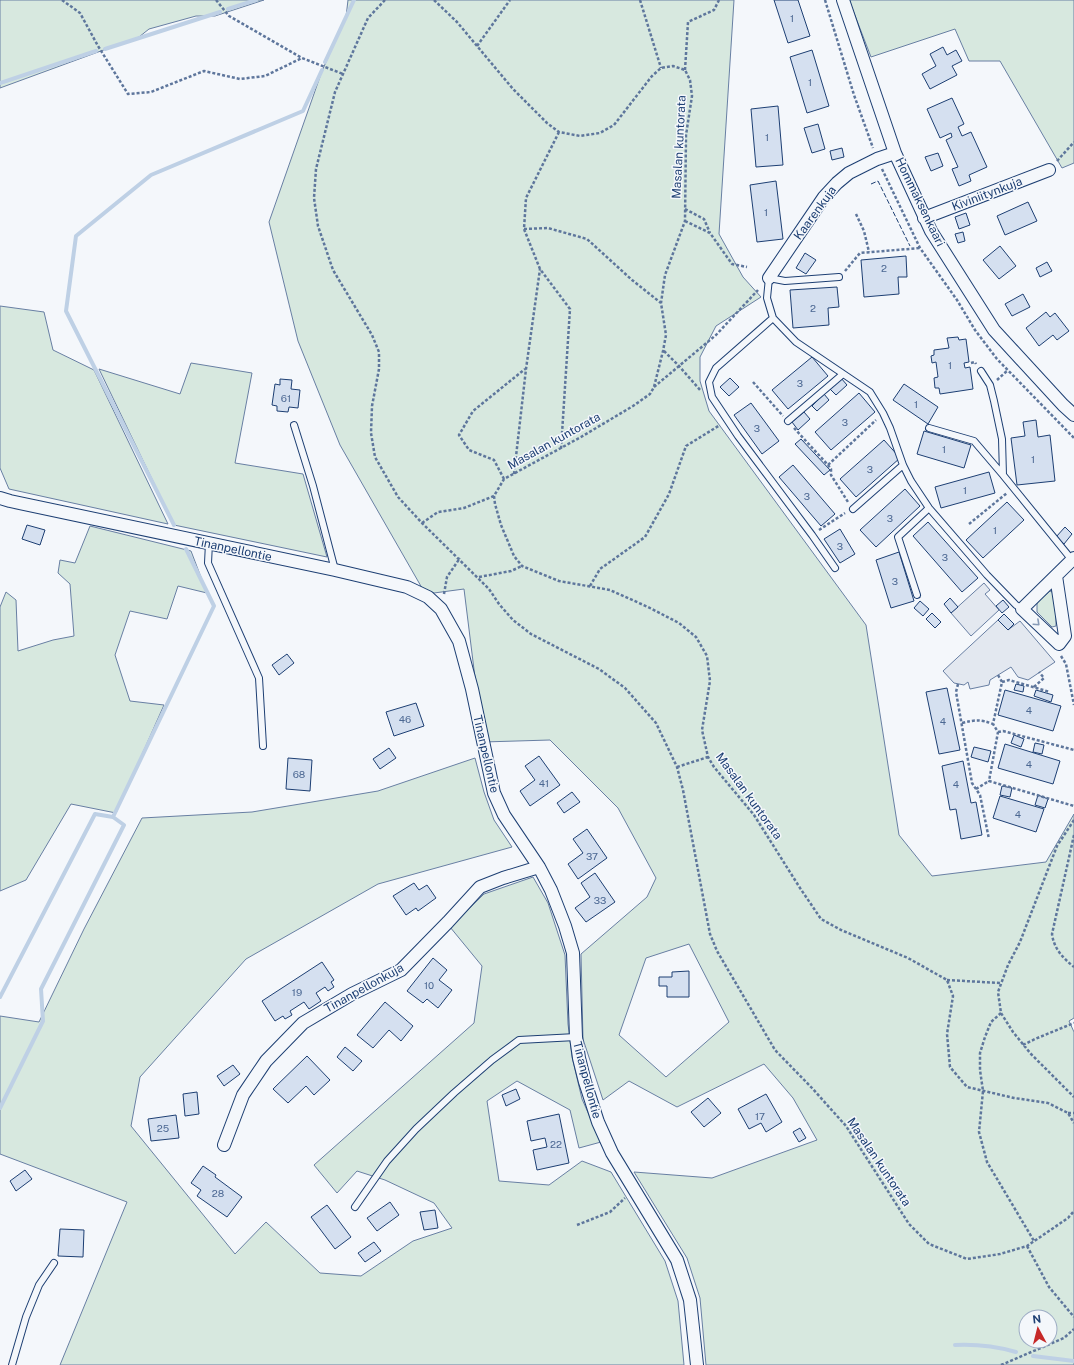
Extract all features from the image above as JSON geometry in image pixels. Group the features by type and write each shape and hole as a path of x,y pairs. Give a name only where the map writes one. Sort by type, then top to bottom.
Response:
{"street":[{"name":"Hommaksenkaari","path":"843,0 895,153 931,231 994,330 1074,415"},
{"name":"Kaarenkuja","path":"769,278 824,197 837,183 849,173 877,159 895,153"},
{"name":"Kiviniitynkuja","path":"924,218 1050,170"},
{"name":"Tinanpellontie","path":"0,498 335,570 407,587 428,597 441,609 459,641 472,689 494,793 504,814 539,867 562,919 573,953 576,1037 580,1064 598,1122 612,1153 677,1260 690,1300 697,1365"},
{"path":"1056,576 1065,636 1059,644 1022,609 1073,559"},
{"name":"Tinanpellonkuja","path":"224,1145 243,1095 266,1061 303,1023 352,994 401,970 480,887 539,867"}],"lane":[{"path":"839,277 785,281 769,278 767,298 773,318 796,342 870,392 890,428 903,465 911,481 929,508 987,575 1016,605 1022,609"},
{"path":"773,318 716,368 709,382 712,397 835,568"},
{"path":"981,371 990,385 1002,440 1003,475"},
{"path":"788,421 844,374"},
{"path":"294,425 314,486 335,570"},
{"path":"929,428 974,441 1073,559"},
{"path":"853,509 903,465"},
{"path":"917,594 898,537 929,508"},
{"path":"209,543 208,563 259,678 263,746"},
{"path":"356,1207 387,1161 416,1129 492,1060 519,1040 576,1037"},
{"path":"12,1365 26,1317 39,1284 54,1263"}],"path":[{"path":"62,0 80,13 98,46 128,94 152,92 204,71 240,79 265,76 302,58"},
{"path":"216,0 229,16 272,39 302,58 343,74"},
{"name":"Masalan kuntorata","path":"385,0 368,18 335,92 316,169 314,198 318,226 333,270 372,335 379,352 379,369 372,406 371,433 375,456 398,497 478,577 512,620 531,634 599,669 625,688 656,723 677,767 683,790 710,934 717,952 775,1050 846,1126 909,1224 929,1244 966,1259 1000,1254 1027,1246 1068,1218 1074,1211"},
{"path":"434,0 457,22 513,89 547,123 559,132 580,136 600,133 614,124 652,76 661,68 673,66 685,70 688,22 714,10 719,0"},
{"path":"477,46 510,0"},
{"path":"640,0 661,68"},
{"name":"Masalan kuntorata","path":"494,496 504,479 561,449 632,406 650,394 654,387 666,335 661,304 665,275 685,221 686,136 692,96 690,80 685,70"},
{"path":"559,132 526,198 524,229 540,269 570,309 561,449"},
{"path":"1050,170 1074,142"},
{"path":"685,209 704,219 710,234 732,264 747,267"},
{"path":"856,214 864,231 869,252"},
{"path":"685,221 710,234"},
{"path":"524,229 548,228 587,239 661,304"},
{"path":"839,277 860,253 920,248"},
{"path":"514,474 526,369 540,269"},
{"path":"654,387 716,335 769,278"},
{"path":"663,351 680,366 699,390 712,397"},
{"path":"504,479 494,460 469,450 459,435 473,411 526,369"},
{"path":"990,385 1008,370"},
{"path":"753,382 828,465 831,469 831,476 853,509 812,535"},
{"path":"828,465 883,413"},
{"path":"590,586 600,568 645,537 669,494 686,446 728,420"},
{"path":"969,524 1014,488"},
{"path":"422,522 438,512 464,508 494,496 501,525 514,556 522,566 511,571 478,577"},
{"path":"441,609 447,577 460,558"},
{"name":"Masalan kuntorata","path":"522,566 559,581 610,590 679,623 696,637 707,656 710,681 702,730 708,757 714,767 754,815 821,919 841,930 908,958 947,980"},
{"path":"1062,656 1066,664 1074,705"},
{"path":"1034,687 1044,678 1039,672"},
{"path":"993,724 1002,682 998,675"},
{"path":"1002,682 1009,680 1050,692"},
{"path":"958,684 956,692 972,782 980,795 989,839"},
{"path":"962,723 982,720 993,724 998,732 989,781 976,789"},
{"path":"998,732 1003,731 1074,750"},
{"path":"677,767 708,757"},
{"path":"989,781 1074,806"},
{"path":"1074,820 1057,846 1020,942 1000,983 998,992 1001,1013 1013,1032 1023,1045 1074,1097"},
{"path":"1074,835 1052,934 1053,942 1058,951 1065,960 1074,967"},
{"path":"1000,983 947,980 953,996 947,1034 950,1067 967,1087 1014,1098 1048,1103 1068,1113 1074,1113"},
{"path":"1001,1013 991,1022 980,1053 980,1070 983,1091 979,1132 987,1162 1034,1241"},
{"path":"1023,1045 1074,1023"},
{"path":"1068,1113 1074,1123"},
{"path":"577,1225 610,1212 634,1189"},
{"path":"1027,1246 1049,1287 1074,1317"},
{"path":"1002,1365 1064,1338 1074,1329"}],"shaded area":[{"path":"0,0 264,0 215,16 196,16 149,29 139,37 0,88"},
{"path":"348,0 734,0 719,234 743,277 761,297 716,326 700,357 700,381 709,411 866,625 899,835 932,876 1046,862 1074,814 1074,1018 1069,1021 1074,1032 1074,1365 706,1365 700,1298 687,1258 634,1172 712,1178 817,1140 793,1098 764,1064 677,1107 629,1081 603,1100 583,1039 581,954 647,897 656,878 618,808 550,740 483,742 464,589 434,593 422,588 340,445 298,341 269,222 322,71 346,17","holes":["689,944 729,1022 666,1077 619,1035 646,958"]},
{"path":"849,0 1074,0 1074,163 1062,168 1000,61 969,61 955,29 871,57"},
{"path":"0,306 44,312 53,350 94,370 168,524 9,489 0,468"},
{"path":"191,363 252,373 235,463 303,474 327,557 174,525 99,369 180,394"},
{"path":"90,526 191,551 207,593 178,586 167,619 130,611 115,655 130,701 164,705 116,813 71,804 26,880 0,891 0,607 6,592 16,600 18,651 53,640 74,636 70,584 58,573 60,560 75,563"},
{"path":"984,583 990,590 985,594 999,610 971,636 951,613"},
{"path":"1050,591 1054,593 1056,619 1056,626 1052,627 1037,612 1037,602"},
{"path":"998,620 1008,630 1020,621 1055,662 1028,680 1018,677 1011,667 990,680 989,685 970,689 968,682 964,685 954,683 943,671"},
{"path":"475,758 484,792 494,820 512,847 378,884 246,959 140,1077 131,1126 235,1254 266,1222 320,1273 361,1276 413,1241 452,1228 434,1203 385,1180 357,1171 337,1193 314,1165 474,1023 482,966 450,927 484,894 533,877 548,903 565,955 568,1024 572,1057 582,1099 601,1142 579,1148 570,1110 517,1081 487,1101 499,1181 549,1185 582,1161 611,1172 665,1261 678,1301 684,1365 60,1365 127,1202 0,1154 0,1016 39,1022 84,929 142,818 252,812 378,791"}],"building":[{"path":"774,0 798,0 810,36 788,43"},
{"path":"943,47 947,55 956,50 962,61 952,66 957,75 930,89 922,74 936,66 930,54"},
{"path":"812,50 829,106 807,113 790,57"},
{"path":"952,98 964,124 958,127 962,136 971,132 987,167 969,175 971,181 959,186 952,169 958,167 946,140 952,137 951,133 940,138 927,109"},
{"path":"778,106 783,165 756,167 751,109"},
{"path":"818,124 825,149 812,153 804,128"},
{"path":"842,148 844,157 832,160 830,151"},
{"path":"938,153 943,166 931,171 925,157"},
{"path":"776,181 783,239 757,242 750,185"},
{"path":"1028,202 1037,221 1005,235 997,216"},
{"path":"966,213 970,225 959,229 955,217"},
{"path":"963,232 965,241 958,243 955,234"},
{"path":"1000,246 1016,266 999,279 983,260"},
{"path":"805,253 816,260 806,274 796,268"},
{"path":"906,256 907,277 898,277 899,294 864,297 861,260"},
{"path":"1047,262 1052,271 1040,277 1036,268"},
{"path":"837,287 839,307 828,308 829,325 793,328 790,290"},
{"path":"1023,294 1030,307 1012,316 1005,304"},
{"path":"1046,312 1050,317 1055,313 1069,331 1057,340 1053,335 1039,346 1026,328"},
{"path":"958,337 959,340 966,339 969,362 964,363 965,368 970,367 973,389 940,394 939,388 935,388 934,378 938,377 936,362 932,363 931,356 934,355 934,350 949,348 947,338"},
{"path":"812,357 828,376 788,409 772,390"},
{"path":"730,378 739,387 729,396 720,387"},
{"path":"841,378 847,385 836,395 830,389"},
{"path":"280,379 292,380 291,389 300,390 298,408 289,407 288,412 277,411 277,406 272,405 275,384 280,385"},
{"path":"904,384 938,407 928,424 893,400"},
{"path":"859,393 875,412 831,450 815,432"},
{"path":"824,394 829,400 817,411 812,406"},
{"path":"751,403 779,441 762,454 734,415"},
{"path":"804,412 810,419 798,430 792,422"},
{"path":"1036,420 1038,437 1050,435 1055,481 1017,485 1011,438 1025,436 1023,422"},
{"path":"924,431 971,445 964,468 917,454"},
{"path":"801,439 830,470 824,475 795,444"},
{"path":"884,440 900,458 856,497 840,479"},
{"path":"793,465 835,514 821,526 779,477"},
{"path":"989,472 995,493 941,508 935,487"},
{"path":"905,489 920,506 876,547 860,530"},
{"path":"1007,502 1024,520 983,558 966,540"},
{"path":"928,522 978,578 962,592 913,536"},
{"path":"27,525 45,530 40,545 22,539"},
{"path":"1065,527 1072,534 1064,544 1056,537"},
{"path":"840,529 855,554 840,563 824,539"},
{"path":"899,552 914,601 891,608 876,560"},
{"path":"950,598 958,607 951,613 944,604"},
{"path":"1003,600 1009,607 1002,613 996,606"},
{"path":"920,601 929,609 923,616 914,608"},
{"path":"932,613 941,622 935,628 926,619"},
{"path":"1004,614 1014,624 1008,630 998,620"},
{"path":"287,654 294,663 279,675 272,665"},
{"path":"1016,684 1024,686 1023,692 1014,690"},
{"path":"947,688 960,750 939,754 926,692"},
{"path":"1005,690 1061,706 1053,731 998,715"},
{"path":"1036,690 1053,695 1051,702 1034,696"},
{"path":"416,703 424,726 394,736 386,712"},
{"path":"1014,735 1024,739 1021,747 1011,743"},
{"path":"1035,743 1044,745 1042,754 1033,752"},
{"path":"1005,744 1060,761 1053,784 998,768"},
{"path":"974,747 991,751 988,762 971,757"},
{"path":"389,748 396,758 380,769 373,759"},
{"path":"539,756 560,785 530,806 520,791 535,780 525,766"},
{"path":"288,758 312,760 310,791 286,789"},
{"path":"963,761 971,803 976,802 982,835 961,839 956,809 950,810 942,766"},
{"path":"1002,786 1012,788 1010,797 1000,795"},
{"path":"572,792 580,802 564,813 557,803"},
{"path":"1038,795 1048,799 1045,808 1035,805"},
{"path":"1000,796 1044,809 1036,832 993,818"},
{"path":"587,829 607,858 578,879 568,864 583,853 573,839"},
{"path":"595,873 615,902 586,922 575,908 590,897 581,883"},
{"path":"414,883 419,890 427,885 436,898 418,911 416,908 406,915 393,896"},
{"path":"433,958 447,970 439,980 452,990 438,1008 427,999 423,1003 407,991"},
{"path":"322,962 334,980 331,982 334,987 328,991 325,987 316,993 321,1001 309,1009 304,1002 290,1011 292,1015 285,1019 283,1016 275,1021 262,1001"},
{"path":"689,971 689,997 667,997 667,986 659,986 659,977 672,977 672,972"},
{"path":"385,1002 413,1026 401,1041 389,1030 373,1048 357,1035"},
{"path":"345,1047 362,1061 353,1071 337,1057"},
{"path":"307,1056 330,1080 314,1095 306,1086 288,1103 273,1089"},
{"path":"233,1065 240,1074 224,1086 217,1076"},
{"path":"516,1089 520,1099 506,1106 502,1095"},
{"path":"197,1092 199,1114 185,1116 183,1094"},
{"path":"766,1094 782,1122 766,1132 761,1123 749,1129 738,1109"},
{"path":"708,1098 721,1113 704,1127 691,1112"},
{"path":"559,1114 569,1163 537,1170 533,1150 547,1147 545,1138 531,1141 527,1121"},
{"path":"176,1115 179,1138 151,1141 148,1119"},
{"path":"800,1128 806,1138 799,1142 793,1132"},
{"path":"203,1166 242,1197 227,1217 197,1196 201,1190 191,1183"},
{"path":"25,1170 32,1179 16,1191 10,1181"},
{"path":"390,1202 399,1215 377,1231 367,1218"},
{"path":"327,1205 351,1237 335,1249 311,1217"},
{"path":"435,1210 438,1228 424,1230 420,1212"},
{"path":"60,1229 84,1230 83,1257 58,1256"},
{"path":"374,1242 381,1251 365,1262 358,1253"}],"waterway":[{"path":"228,9 256,0"},
{"path":"325,62 354,0"},
{"path":"105,49 220,12"},
{"path":"0,83 96,51"},
{"path":"174,525 66,311 76,236 151,175 303,111 322,70"},
{"path":"0,1108 43,1021 41,989 124,825 113,817 214,606 186,549"},
{"path":"0,997 95,814 113,817"},
{"path":"955,1345 986,1346 1016,1352"},
{"path":"1033,1356 1074,1361"}],"fence":[{"path":"871,184 878,181 910,246"}]}
